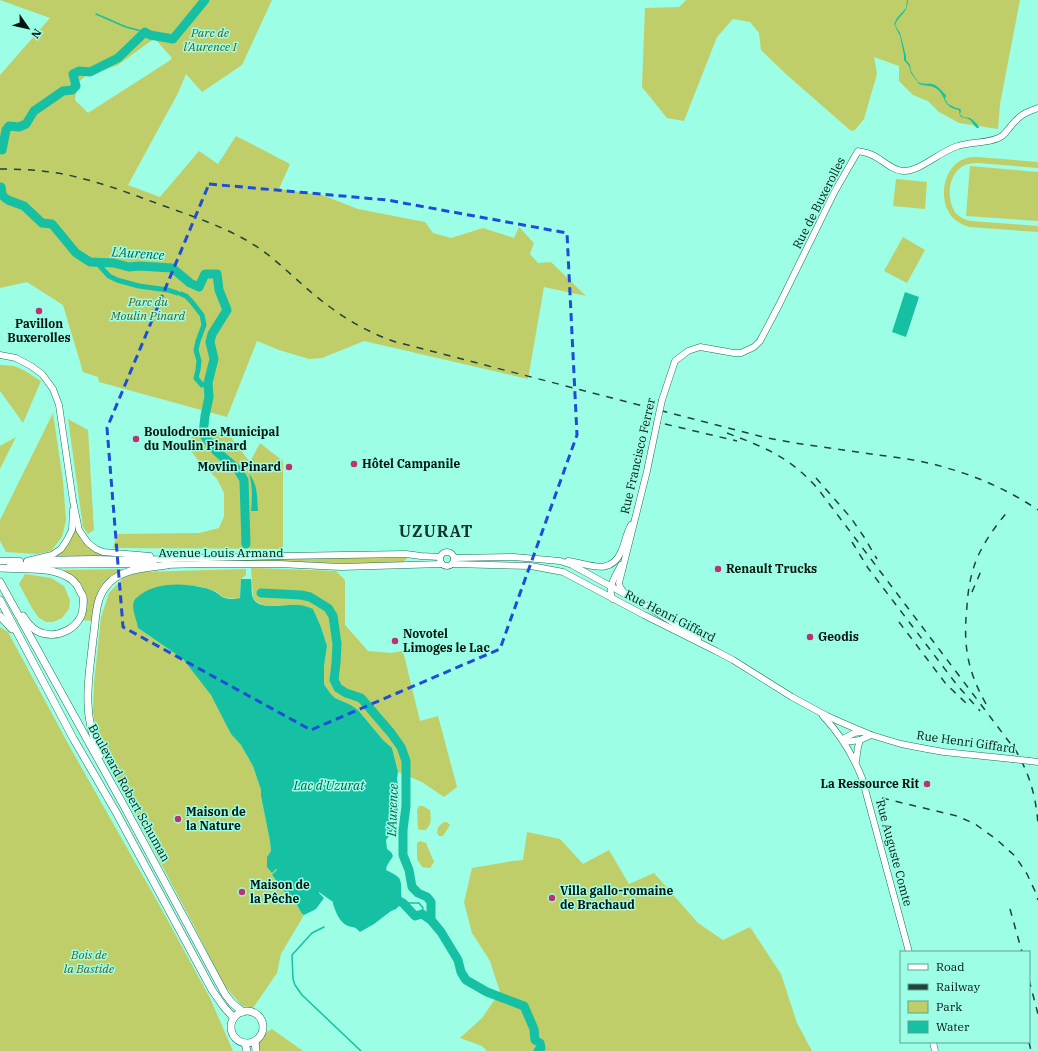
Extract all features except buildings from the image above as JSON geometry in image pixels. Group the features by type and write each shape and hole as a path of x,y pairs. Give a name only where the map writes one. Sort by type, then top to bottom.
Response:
{"main road":[{"path":"124,806 100,755 93,736 90,720 88,685 98,604 106,587 118,576 133,570 167,565"},
{"path":"0,567 42,570 64,574 71,578 84,598 83,612 77,623 67,630 56,634 47,635 36,630 25,619 0,583"},
{"name":"Boulevard Robert Schuman","path":"0,583 124,806 225,994 232,1003 243,1012"},
{"name":"Boulevard Robert Schuman","path":"0,600 73,738 116,812 212,990 234,1018"},
{"path":"0,616 11,628 32,662"},
{"path":"243,1012 255,1014 261,1021 261,1034 255,1041 245,1043 234,1036 231,1027 234,1018 243,1012"},
{"path":"255,1041 256,1051"},
{"path":"245,1043 247,1051"}],"street":[{"name":"Rue de Buxerolles","path":"675,361 688,351 700,347 741,353 748,351 757,345 779,305 835,192 858,152 868,153 900,171 908,171 915,169 944,152 958,146 996,139 1003,136 1019,117 1026,112 1038,108"},
{"path":"0,355 16,358 31,366 42,374 53,389 59,405 79,530 88,543 103,552 186,558"},
{"name":"Rue Francisco Ferrer","path":"625,557 637,513 662,400 675,361"},
{"path":"0,561 27,561 52,555 61,549 68,540 72,530 73,500"},
{"path":"454,558 514,557 560,562 570,561 598,567 608,566 614,562 622,552 627,532 637,513"},
{"path":"452,564 454,558 451,553 443,553 440,557 440,561 446,566 452,564 517,565 563,572 612,598"},
{"name":"Avenue Louis Armand","path":"27,561 406,554 440,557"},
{"path":"612,598 610,593 612,586 625,557"},
{"path":"625,557 619,583 626,595"},
{"path":"560,562 572,566 612,586"},
{"name":"Avenue Louis Armand","path":"0,567 134,564 279,564 341,567 442,564"},
{"name":"Rue Henri Giffard","path":"612,586 716,651 819,712 853,728 901,744 944,752 1038,762"},
{"name":"Rue Henri Giffard","path":"612,598 633,599"},
{"name":"Rue Henri Giffard","path":"612,598 716,651"},
{"name":"Rue Auguste Comte","path":"819,712 844,740 856,761 862,778 909,951"},
{"path":"844,740 854,733 860,732 869,734"},
{"path":"844,740 860,740 869,734"},
{"path":"856,761 860,740"}],"highlighted area":[{"path":"209,184 387,200 567,233 577,435 500,649 311,730 123,627 107,428"}],"green space":[{"path":"0,0 272,0 242,65 202,92 186,74 178,93 128,185 160,197 199,151 218,164 236,136 290,164 279,189 322,195 358,209 425,222 433,233 451,238 483,228 514,238 519,227 534,243 530,254 538,263 551,262 586,296 544,287 528,379 364,341 322,358 309,359 279,350 257,341 227,417 99,382 98,377 83,372 63,305 27,282 0,288 0,75 50,18","holes":["155,39 172,58 88,113 75,100 78,82 86,76 118,65"]},
{"path":"686,0 1020,0 1000,104 998,129 959,123 939,112 928,101 913,95 899,81 899,66 874,57 877,74 864,119 855,130 851,131 761,50 759,33 750,22 733,19 717,37 684,121 667,118 642,87 645,8 679,7"},
{"path":"977,157 1038,162 1038,168 978,163 962,166 952,179 950,190 952,207 955,212 962,218 971,221 1038,226 1038,232 969,227 953,218 945,203 944,194 947,177 951,169 957,163 967,158"},
{"path":"970,166 1038,172 1038,221 966,216"},
{"path":"896,179 927,182 925,209 893,206"},
{"path":"903,237 925,250 907,283 884,271"},
{"path":"0,365 14,366 41,381 23,423 0,391"},
{"path":"53,413 63,481 66,520 62,537 51,551 37,554 6,552 0,541 0,520"},
{"path":"68,419 88,430 94,530 88,534 83,527"},
{"path":"227,432 250,462 260,443 283,461 283,549 113,548 117,534 199,533 219,528 224,516 224,493 217,479 198,460 186,445 193,435"},
{"path":"16,437 0,469 0,446"},
{"path":"75,525 81,540 88,547 101,553 115,556 53,557"},
{"path":"410,556 402,564 278,562 43,563"},
{"path":"251,568 336,571 345,580 345,625 368,651 391,653 403,651 420,721 438,716 457,787 444,797 422,782 398,772 392,748 383,740 358,710 335,698 324,684 324,666 327,646 313,609 300,605 267,606 256,602 253,597"},
{"path":"128,569 110,581 93,621 82,620 86,610 86,598 83,588 78,581 61,570"},
{"path":"246,569 246,575 241,579 240,599 222,597 217,592 202,587 188,585 164,586 138,628 183,659 212,695 231,734 241,745 253,766 261,790 271,851 267,857 277,870 272,876 296,903 304,915 281,954 277,973 253,1008 242,1006 224,985 106,760 99,743 93,712 94,683 101,617 109,593 123,578 140,572"},
{"path":"25,574 51,578 64,586 70,600 69,609 62,618 53,622 46,622 39,618 19,584"},
{"name":"Bois de la Bastide","path":"0,627 8,632 71,749 161,908 210,998 233,1051 0,1051"},
{"path":"419,806 423,806 430,810 431,821 426,830 418,829 417,810"},
{"path":"444,822 447,822 450,825 443,836 439,836 437,833 438,827"},
{"path":"527,832 560,839 583,864 609,850 629,884 654,873 698,923 723,940 750,927 781,974 797,1023 812,1051 487,1051 482,1046 460,1038 482,1018 500,992 490,961 472,933 464,902 472,868 523,860"},
{"path":"420,841 426,843 434,862 430,868 422,867 417,859 417,843"},
{"path":"272,1029 303,1051 260,1051 256,1038"}],"water":[{"path":"908,0 906,9 905,11 895,25 900,33 906,60 910,65 911,71 918,82 932,84 938,87 946,95 945,99 948,104 960,109 960,114 959,110 950,107 947,104 937,89 919,84 911,73 909,66 904,60 900,36 894,24 906,8"},
{"path":"960,114 963,117 970,118 979,128 977,128 968,119 961,117"},
{"path":"905,292 919,297 906,337 892,332"},
{"path":"249,474 256,487 258,511 251,511 252,488"},
{"name":"Lac d'Uzurat","path":"241,579 251,579 253,598 261,605 300,605 313,609 327,646 324,666 324,684 335,698 358,710 383,740 392,748 398,772 397,779 399,793 395,827 386,840 387,849 393,856 386,870 400,879 402,899 400,905 396,909 360,932 342,922 333,902 319,892 324,898 316,909 304,915 302,914 296,903 283,890 272,875 277,870 276,869 272,873 267,867 267,857 271,851 270,841 261,790 253,766 241,745 231,734 211,695 183,659 138,628 133,604 136,598 146,591 161,586 185,585 214,591 224,598 236,599 240,598"}],"waterway":[{"name":"L'Aurence","path":"2,150 6,130 9,126 19,127 26,124 34,111 63,91 72,90 76,86 73,74 79,71 90,72 118,58 145,32 150,35 173,39 205,0"},
{"path":"96,14 126,27 145,32"},
{"name":"L'Aurence","path":"1,187 4,197 24,206 42,223 52,224 76,253 90,262 114,263 129,267 139,266 172,268 190,283 199,287 205,274 217,274 219,290 227,310 212,334 210,342 214,359 208,383 209,397 203,434 216,451 238,470 244,480 246,544"},
{"name":"L'Aurence","path":"97,263 109,276 117,280 139,286 168,290 177,293"},
{"name":"L'Aurence","path":"181,294 186,296 202,315 204,325 196,350 199,361 196,378 202,385 208,383"},
{"name":"L'Aurence","path":"261,593 301,595 310,597 328,608 333,616 337,644 334,680 338,688 346,693 361,698 391,733 401,747 406,761 406,806 403,830 403,855 409,870 412,887 418,893 427,897 431,902 431,920 441,932 458,960 461,972 466,980 487,992 524,1006 534,1029 535,1040 540,1043 541,1048 538,1051"},
{"path":"391,897 403,903 415,916 422,914 431,920"},
{"path":"403,903 419,903 423,908 422,914"},
{"path":"324,927 312,933 292,955 293,979 302,995 361,1051"}],"railway":[{"path":"0,169 42,171 84,179 126,192 229,231 263,251 321,300 345,318 396,342 763,437 806,445 913,460 939,466 994,485 1038,510"},
{"path":"665,424 737,441"},
{"path":"727,433 766,449 787,461 808,478 818,489 1016,751 1032,786 1038,824"},
{"path":"816,478 851,518 877,559"},
{"path":"986,704 974,680 966,645 968,593 978,556 992,532 1009,510"},
{"path":"852,542 868,568 957,685 980,711"},
{"path":"972,592 981,571"},
{"path":"899,622 946,684 966,703"},
{"path":"882,798 957,816 975,824 996,839 1015,856 1027,874 1038,900"},
{"path":"1010,909 1022,951"},
{"path":"1030,984 1038,1014"},
{"path":"1029,1043 1031,1051"}],"place":[{"name":"Pavillon Buxerolles","path":"39,311"},
{"name":"Boulodrome Municipal du Moulin Pinard","path":"136,439"},
{"name":"Hôtel Campanile","path":"354,464"},
{"name":"Movlin Pinard","path":"289,467"},
{"name":"Renault Trucks","path":"718,569"},
{"name":"Geodis","path":"810,637"},
{"name":"Novotel Limoges le Lac","path":"395,641"},
{"name":"La Ressource Rit","path":"927,784"},
{"name":"Maison de la Nature","path":"178,819"},
{"name":"Maison de la Pêche","path":"242,892"},
{"name":"Villa gallo-romaine de Brachaud","path":"552,898"}],"district":[{"name":"UZURAT","path":"436,531"}],"park label":[{"name":"Parc de l'Aurence I","path":"210,40"},
{"name":"Parc du Moulin Pinard","path":"148,309"}]}
